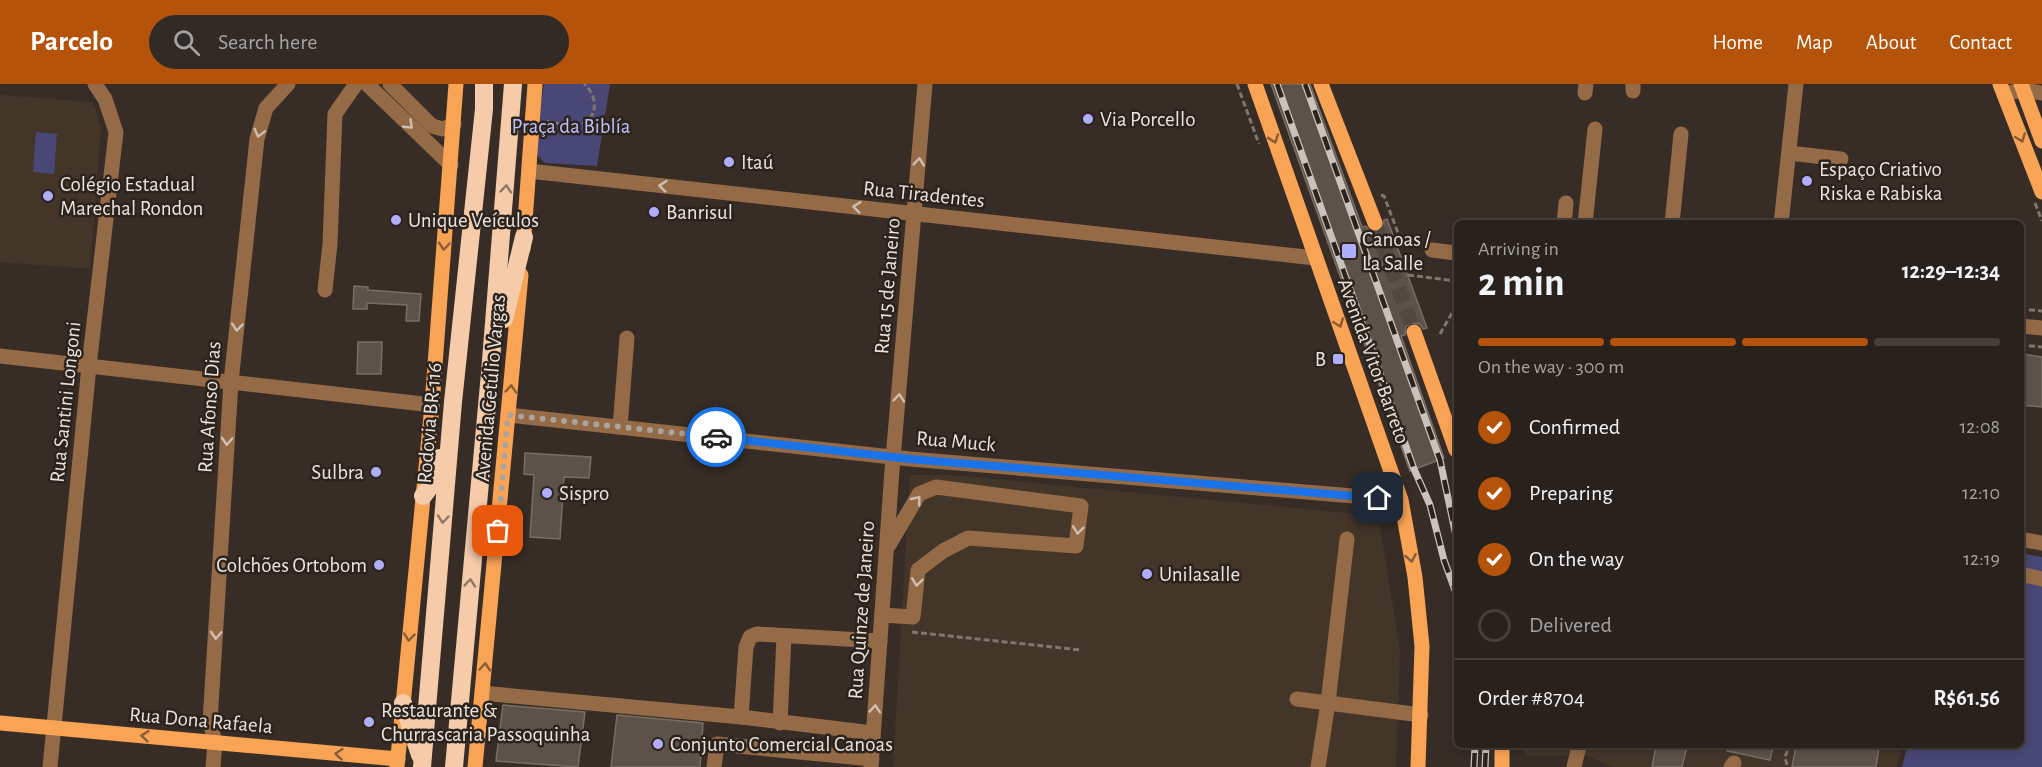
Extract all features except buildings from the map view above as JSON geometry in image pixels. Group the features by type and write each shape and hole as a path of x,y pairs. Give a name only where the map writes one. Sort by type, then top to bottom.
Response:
{"highway":[{"name":"Rodovia BR-116","path":"422,765 453,402 484,109 484,84"},
{"path":"454,767 513,113 513,84"},
{"path":"423,496 435,480 438,466 470,128 475,116 484,109"},
{"path":"490,373 524,237"},
{"path":"403,703 422,765"}],"main road":[{"path":"397,763 432,405 456,84"},
{"name":"Avenida Getúlio Vargas","path":"475,767 524,237 535,84"},
{"name":"Avenida Vitor Barreto","path":"1255,84 1401,500 1415,577 1422,646 1419,767"},
{"path":"1321,84 1375,223"},
{"path":"2022,87 2042,141"},
{"path":"2002,89 2042,192"},
{"path":"1414,332 1454,444"},
{"name":"Rua Dona Rafaela","path":"0,723 215,742 397,763"},
{"path":"1502,748 1502,767"}],"street":[{"name":"Rua Santini Longoni","path":"50,767 89,366 116,132 105,99 95,84"},
{"name":"Rua Afonso Dias","path":"213,767 215,742 210,722 231,382 257,139 266,108 288,84"},
{"path":"325,290 330,244 335,114 356,84"},
{"path":"367,84 451,165"},
{"path":"390,84 432,126 443,129 454,124"},
{"name":"Rua 15 de Janeiro","path":"894,456 925,84"},
{"path":"1781,220 1796,84"},
{"path":"2002,89 2022,87 2042,93"},
{"path":"1585,220 1595,129"},
{"path":"1672,220 1681,134"},
{"path":"1789,153 1841,159"},
{"name":"Rua Tiradentes","path":"529,171 1315,258"},
{"path":"1564,220 1566,203"},
{"path":"1432,250 1454,253"},
{"path":"2024,326 2042,328"},
{"path":"620,427 627,338"},
{"path":"0,356 432,405"},
{"name":"Rua Muck","path":"508,415 935,460 1401,500"},
{"name":"Rua Quinze de Janeiro","path":"871,763 894,456"},
{"path":"935,460 947,488"},
{"path":"741,717 746,647 750,637 757,634 784,636 881,628 913,617 918,570 943,551 968,538 1076,546 1081,506 936,487 919,494 886,550"},
{"path":"1318,767 1328,703 1347,539"},
{"path":"2024,540 2042,543"},
{"path":"2024,575 2042,579"},
{"path":"780,723 784,636"},
{"path":"482,693 741,717 873,733"},
{"path":"1297,699 1420,715"},
{"path":"714,767 717,744 871,763"},
{"path":"1574,767 1579,748"}],"path":[{"path":"533,119 569,125 584,123 594,111 595,97 584,84"},
{"path":"1408,274 1454,281"},
{"path":"2024,309 2042,311"},
{"path":"1440,334 1454,310"},
{"path":"2024,345 2042,347"},
{"path":"881,628 1081,650"},
{"path":"1787,765 1785,757 1788,748"}],"shaded area":[{"name":"Colégio Estadual Marechal Rondon","path":"0,95 93,102 101,129 90,269 0,262"},
{"name":"Unilasalle","path":"910,475 950,475 1378,516 1400,649 1396,767 893,767"},
{"path":"1524,748 1890,748 1901,752 1896,767 1613,767 1585,755 1525,756"}],"green space":[{"name":"Praça da Biblía","path":"544,84 610,84 597,166 545,163 538,156 534,145"},
{"path":"36,132 57,134 54,174 33,172"},
{"path":"2024,554 2042,557 2042,767 1902,767 1907,748 2024,748"}],"tunnel":[{"path":"1375,223 1414,332"}],"railway":[{"path":"1277,84 1414,469 1430,505 1444,560 1454,588"},
{"path":"1305,84 1440,460 1454,526"},
{"path":"1474,767 1475,748"},
{"path":"1485,767 1486,748"}],"way so far":[{"path":"498,531 508,415 716,437"}],"place":[{"name":"Via Porcello","path":"1088,119"},
{"name":"Itaú","path":"729,162"},
{"name":"Espaço Criativo Riska e Rabiska","path":"1807,181"},
{"name":"Colégio Estadual Marechal Rondon","path":"48,196"},
{"name":"Banrisul","path":"654,212"},
{"name":"Unique Veículos","path":"396,220"},
{"name":"Canoas / La Salle","path":"1349,251"},
{"name":"B","path":"1338,359"},
{"name":"Sulbra","path":"376,472"},
{"name":"Sispro","path":"547,493"},
{"name":"Colchões Ortobom","path":"379,565"},
{"name":"Unilasalle","path":"1147,574"},
{"name":"Restaurante & Churrascaria Passoquinha","path":"369,722"},
{"name":"Conjunto Comercial Canoas","path":"658,744"}],"route":[{"path":"716,437 910,459 1378,498"}]}
